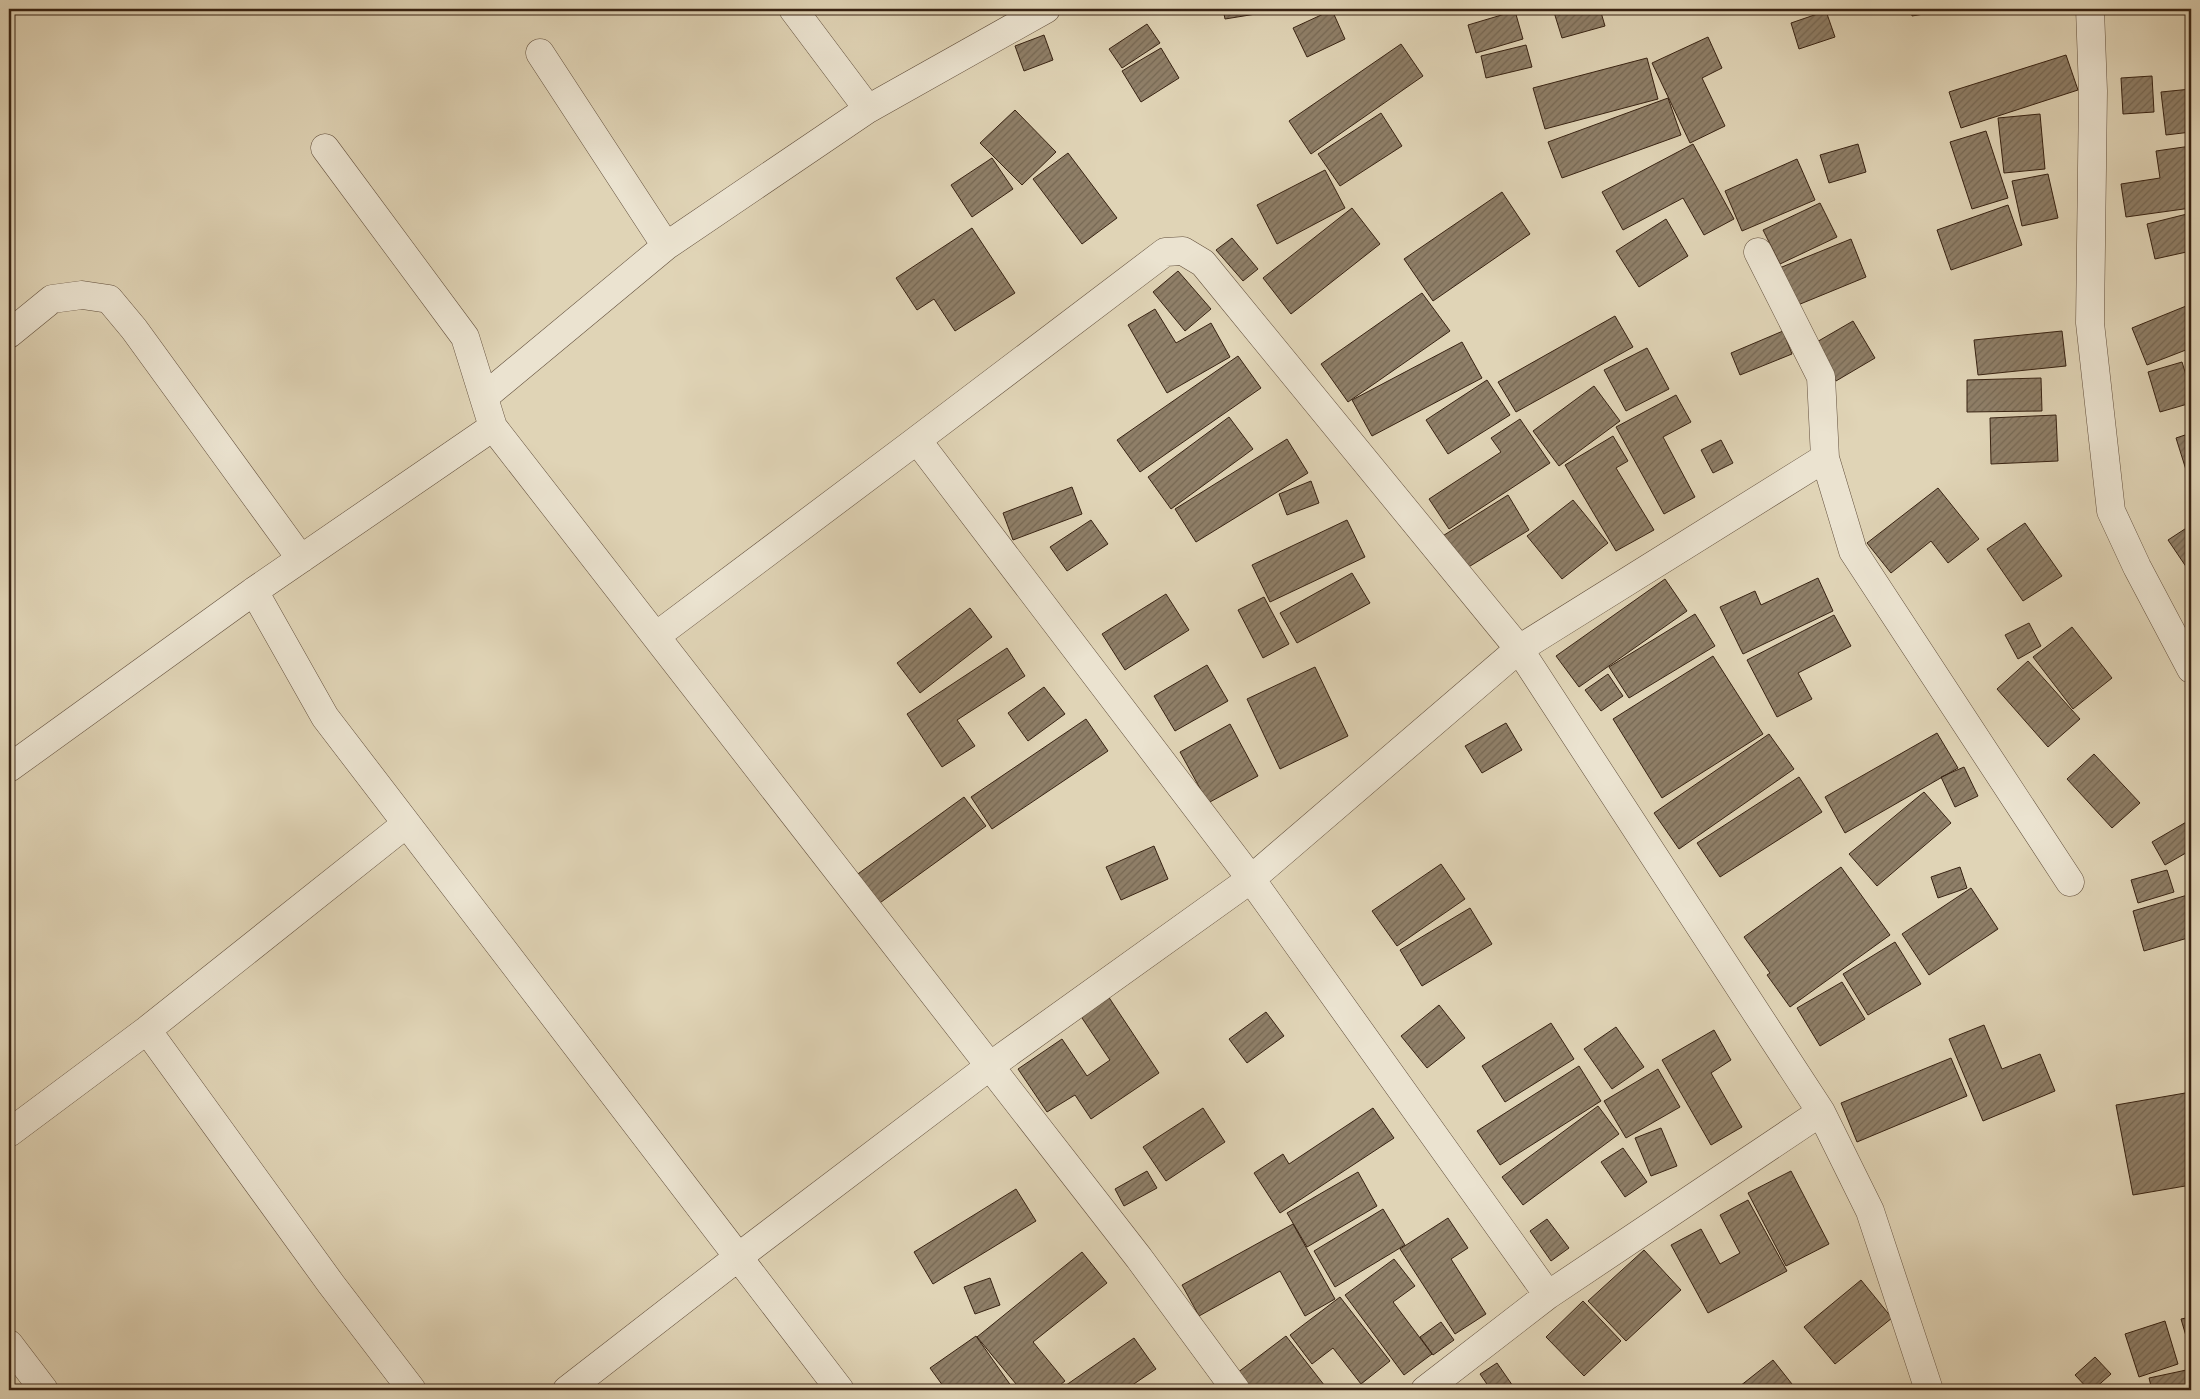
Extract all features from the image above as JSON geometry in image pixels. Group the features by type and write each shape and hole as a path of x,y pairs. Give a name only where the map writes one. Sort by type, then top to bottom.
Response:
{"street":[{"path":"793,9 868,109"},
{"path":"484,397 666,246 868,109 1046,9"},
{"path":"2090,9 2093,91 2090,323 2111,511 2137,567 2191,669"},
{"path":"540,54 666,246"},
{"path":"325,148 465,337 493,427 1139,1258 1236,1390"},
{"path":"656,636 1165,252 1183,251 1203,263 1519,649 1821,1112 1870,1211 1929,1390"},
{"path":"1758,252 1821,377 1825,458 1853,551 2070,882"},
{"path":"9,334 52,300 82,295 108,300 134,329 301,559"},
{"path":"9,768 254,591 493,427"},
{"path":"917,440 1251,879 1548,1295"},
{"path":"567,1390 990,1066 1251,879 1519,649 1825,458"},
{"path":"254,591 325,717 737,1258 840,1390"},
{"path":"9,1133 147,1030 406,824"},
{"path":"147,1030 331,1284 412,1390"},
{"path":"1425,1390 1548,1295 1821,1112"},
{"path":"9,1344 44,1390"}],"building":[{"path":"1223,9 1262,9 1262,13 1225,19"},
{"path":"1553,9 1600,9 1605,26 1562,38"},
{"path":"1911,9 1953,9 1912,16"},
{"path":"1332,10 1345,39 1307,57 1293,28"},
{"path":"1515,11 1523,39 1476,53 1468,25"},
{"path":"1826,11 1835,37 1799,49 1791,23"},
{"path":"1147,24 1160,43 1122,68 1109,49"},
{"path":"1044,35 1053,60 1024,71 1015,46"},
{"path":"1708,37 1722,68 1702,78 1725,126 1690,143 1652,63"},
{"path":"1401,44 1423,76 1311,154 1289,121"},
{"path":"1526,45 1532,67 1486,78 1481,56"},
{"path":"1161,48 1179,78 1141,102 1122,71"},
{"path":"2066,55 2078,90 1961,128 1949,92"},
{"path":"1647,58 1658,99 1545,129 1533,88"},
{"path":"2152,76 2154,112 2123,114 2121,78"},
{"path":"2191,89 2191,132 2166,135 2161,92"},
{"path":"1668,98 1681,135 1562,178 1548,142"},
{"path":"1015,110 1056,152 1022,185 980,143"},
{"path":"1381,113 1402,146 1340,186 1318,154"},
{"path":"2040,114 2045,169 2004,173 1998,118"},
{"path":"1986,131 2008,198 1972,209 1950,142"},
{"path":"1693,144 1734,219 1704,235 1683,198 1623,230 1602,192"},
{"path":"1858,144 1866,172 1829,183 1820,155"},
{"path":"2191,146 2191,208 2126,217 2121,184 2160,178 2156,151"},
{"path":"1068,153 1117,218 1082,244 1033,179"},
{"path":"992,158 1013,189 972,217 951,185"},
{"path":"1797,159 1815,200 1742,231 1725,191"},
{"path":"1325,170 1345,208 1277,244 1257,205"},
{"path":"2048,174 2058,218 2022,226 2012,181"},
{"path":"1502,192 1530,234 1433,301 1404,259"},
{"path":"1820,203 1837,237 1780,264 1763,230"},
{"path":"2008,205 2022,245 1951,270 1937,230"},
{"path":"1352,208 1380,244 1291,314 1263,278"},
{"path":"2191,213 2191,251 2155,259 2147,224"},
{"path":"1666,219 1688,256 1639,287 1616,251"},
{"path":"972,228 1015,293 955,331 934,299 917,310 896,278"},
{"path":"1232,238 1258,269 1243,281 1216,250"},
{"path":"1851,239 1866,277 1793,307 1777,269"},
{"path":"1178,271 1211,309 1185,331 1153,292"},
{"path":"1422,293 1450,331 1348,402 1321,364"},
{"path":"2191,304 2191,348 2147,365 2132,328"},
{"path":"1155,309 1176,343 1211,323 1230,357 1167,393 1128,325"},
{"path":"1615,316 1633,347 1516,412 1498,382"},
{"path":"1853,321 1875,358 1836,381 1815,343"},
{"path":"1783,331 1792,354 1740,375 1731,353"},
{"path":"2062,331 2066,366 1978,375 1974,340"},
{"path":"1462,342 1482,378 1372,436 1352,400"},
{"path":"1647,348 1669,389 1626,411 1604,370"},
{"path":"1238,356 1261,388 1140,472 1117,440"},
{"path":"2182,362 2191,391 2191,403 2160,412 2148,372"},
{"path":"2041,378 2042,411 1967,412 1967,380"},
{"path":"1487,380 1510,415 1448,454 1426,420"},
{"path":"1594,386 1620,421 1559,466 1533,431"},
{"path":"1676,395 1691,422 1663,437 1695,497 1664,514 1616,427"},
{"path":"2056,415 2058,461 1991,464 1990,418"},
{"path":"1229,417 1253,449 1171,509 1148,477"},
{"path":"1520,419 1550,463 1449,529 1429,499 1501,452 1491,438"},
{"path":"2191,433 2191,472 2187,473 2176,438"},
{"path":"1613,436 1628,461 1616,468 1654,530 1616,551 1565,465"},
{"path":"1287,439 1308,473 1196,542 1175,509"},
{"path":"1721,440 1733,463 1713,473 1701,450"},
{"path":"1311,481 1319,503 1287,515 1279,494"},
{"path":"1072,487 1082,514 1013,540 1003,513"},
{"path":"1938,488 1979,539 1948,563 1931,541 1891,573 1867,543"},
{"path":"1508,495 1529,530 1462,571 1441,537"},
{"path":"1573,500 1608,543 1562,579 1527,536"},
{"path":"1091,520 1108,544 1067,571 1050,547"},
{"path":"1347,520 1365,557 1270,602 1252,565"},
{"path":"2025,523 2062,576 2023,601 1987,549"},
{"path":"2191,525 2191,570 2189,571 2168,540"},
{"path":"1352,573 1370,603 1297,643 1280,613"},
{"path":"1818,578 1833,611 1743,654 1720,607 1755,591 1761,605"},
{"path":"1665,579 1687,611 1579,687 1556,656"},
{"path":"1166,594 1189,630 1125,670 1102,634"},
{"path":"1264,597 1289,644 1263,658 1238,610"},
{"path":"970,608 992,637 920,693 897,663"},
{"path":"1695,614 1715,646 1629,698 1609,667"},
{"path":"1834,615 1851,646 1798,673 1812,699 1777,717 1747,660"},
{"path":"2029,623 2041,646 2018,659 2005,635"},
{"path":"2072,627 2112,678 2073,709 2033,657"},
{"path":"1007,648 1025,676 957,720 975,746 942,767 907,714"},
{"path":"1713,656 1763,734 1662,798 1613,719"},
{"path":"2028,661 2080,719 2048,747 1997,689"},
{"path":"1207,665 1228,701 1175,731 1154,696"},
{"path":"1315,667 1348,736 1280,769 1247,699"},
{"path":"1608,674 1623,696 1601,711 1585,690"},
{"path":"1044,687 1065,714 1028,741 1008,713"},
{"path":"1086,719 1108,751 992,829 971,797"},
{"path":"1506,723 1522,750 1482,773 1465,746"},
{"path":"1230,724 1258,776 1208,803 1180,752"},
{"path":"1937,733 1958,768 1845,833 1825,797"},
{"path":"1769,734 1794,769 1679,849 1654,813"},
{"path":"2094,754 2140,803 2112,828 2067,779"},
{"path":"1964,767 1978,796 1955,807 1941,777"},
{"path":"1799,777 1822,812 1720,877 1697,843"},
{"path":"1924,792 1951,823 1877,886 1849,854"},
{"path":"964,797 986,826 877,905 855,876"},
{"path":"2188,821 2191,826 2191,850 2165,865 2152,842"},
{"path":"1154,846 1168,879 1121,900 1106,867"},
{"path":"1441,864 1465,899 1397,946 1372,911"},
{"path":"1841,867 1890,935 1790,1007 1767,975 1770,973 1744,937"},
{"path":"1960,867 1967,888 1938,898 1931,877"},
{"path":"2167,870 2174,892 2138,903 2131,880"},
{"path":"1971,888 1998,929 1929,975 1902,934"},
{"path":"2191,894 2191,937 2144,951 2133,911"},
{"path":"1470,908 1492,944 1422,986 1400,950"},
{"path":"1895,942 1921,984 1868,1015 1843,974"},
{"path":"1842,982 1865,1019 1820,1046 1797,1008"},
{"path":"1108,996 1159,1073 1091,1119 1075,1095 1047,1112 1018,1069 1062,1039 1087,1076 1110,1060 1080,1015"},
{"path":"1439,1005 1465,1038 1427,1068 1401,1036"},
{"path":"1266,1012 1284,1036 1247,1063 1229,1039"},
{"path":"1551,1023 1574,1059 1505,1102 1482,1066"},
{"path":"1984,1025 2002,1069 2040,1054 2055,1091 1983,1121 1949,1039"},
{"path":"1616,1027 1644,1067 1612,1089 1584,1049"},
{"path":"1714,1030 1731,1060 1711,1073 1742,1127 1711,1145 1662,1060"},
{"path":"1951,1058 1967,1096 1857,1142 1841,1103"},
{"path":"1579,1066 1601,1101 1500,1165 1477,1131"},
{"path":"1658,1069 1680,1107 1626,1138 1604,1101"},
{"path":"2191,1092 2191,1185 2133,1195 2116,1105"},
{"path":"1598,1106 1619,1134 1523,1205 1502,1177"},
{"path":"1203,1108 1225,1142 1166,1181 1143,1147"},
{"path":"1373,1108 1394,1138 1280,1213 1254,1173 1283,1154 1289,1164"},
{"path":"1661,1128 1677,1166 1651,1176 1635,1138"},
{"path":"1623,1148 1647,1182 1625,1197 1601,1162"},
{"path":"1147,1171 1157,1188 1124,1206 1115,1189"},
{"path":"1791,1171 1829,1244 1786,1266 1748,1193"},
{"path":"1358,1172 1377,1206 1307,1247 1287,1213"},
{"path":"1016,1189 1036,1221 933,1284 914,1252"},
{"path":"1748,1200 1787,1271 1708,1313 1671,1245 1701,1229 1720,1264 1740,1253 1720,1215"},
{"path":"1383,1209 1405,1245 1335,1287 1314,1251"},
{"path":"1448,1218 1468,1248 1451,1259 1486,1314 1455,1334 1400,1249"},
{"path":"1547,1219 1569,1248 1551,1261 1530,1231"},
{"path":"1293,1224 1335,1299 1305,1316 1280,1271 1199,1316 1182,1285"},
{"path":"1644,1250 1681,1290 1626,1341 1588,1301"},
{"path":"1082,1252 1107,1283 1033,1342 1065,1381 1054,1390 1021,1390 977,1337"},
{"path":"1394,1259 1415,1286 1393,1302 1432,1354 1404,1375 1345,1295"},
{"path":"990,1278 1000,1305 975,1314 964,1287"},
{"path":"1861,1280 1892,1318 1835,1364 1804,1327"},
{"path":"1340,1297 1390,1361 1361,1384 1333,1348 1312,1364 1290,1335"},
{"path":"1583,1301 1621,1341 1584,1376 1546,1337"},
{"path":"2191,1317 2191,1353 2181,1319"},
{"path":"2165,1321 2178,1364 2139,1377 2125,1334"},
{"path":"1441,1322 1454,1340 1433,1355 1420,1337"},
{"path":"976,1336 1014,1390 946,1390 930,1368"},
{"path":"1286,1336 1328,1390 1279,1390 1276,1386 1270,1390 1250,1390 1237,1373"},
{"path":"1134,1338 1156,1369 1125,1390 1059,1390"},
{"path":"2095,1357 2111,1374 2093,1390 2089,1390 2075,1375"},
{"path":"1773,1360 1792,1384 1784,1390 1735,1390"},
{"path":"1497,1363 1514,1390 1491,1390 1480,1374"},
{"path":"2191,1369 2191,1390 2152,1390 2149,1378"}]}
